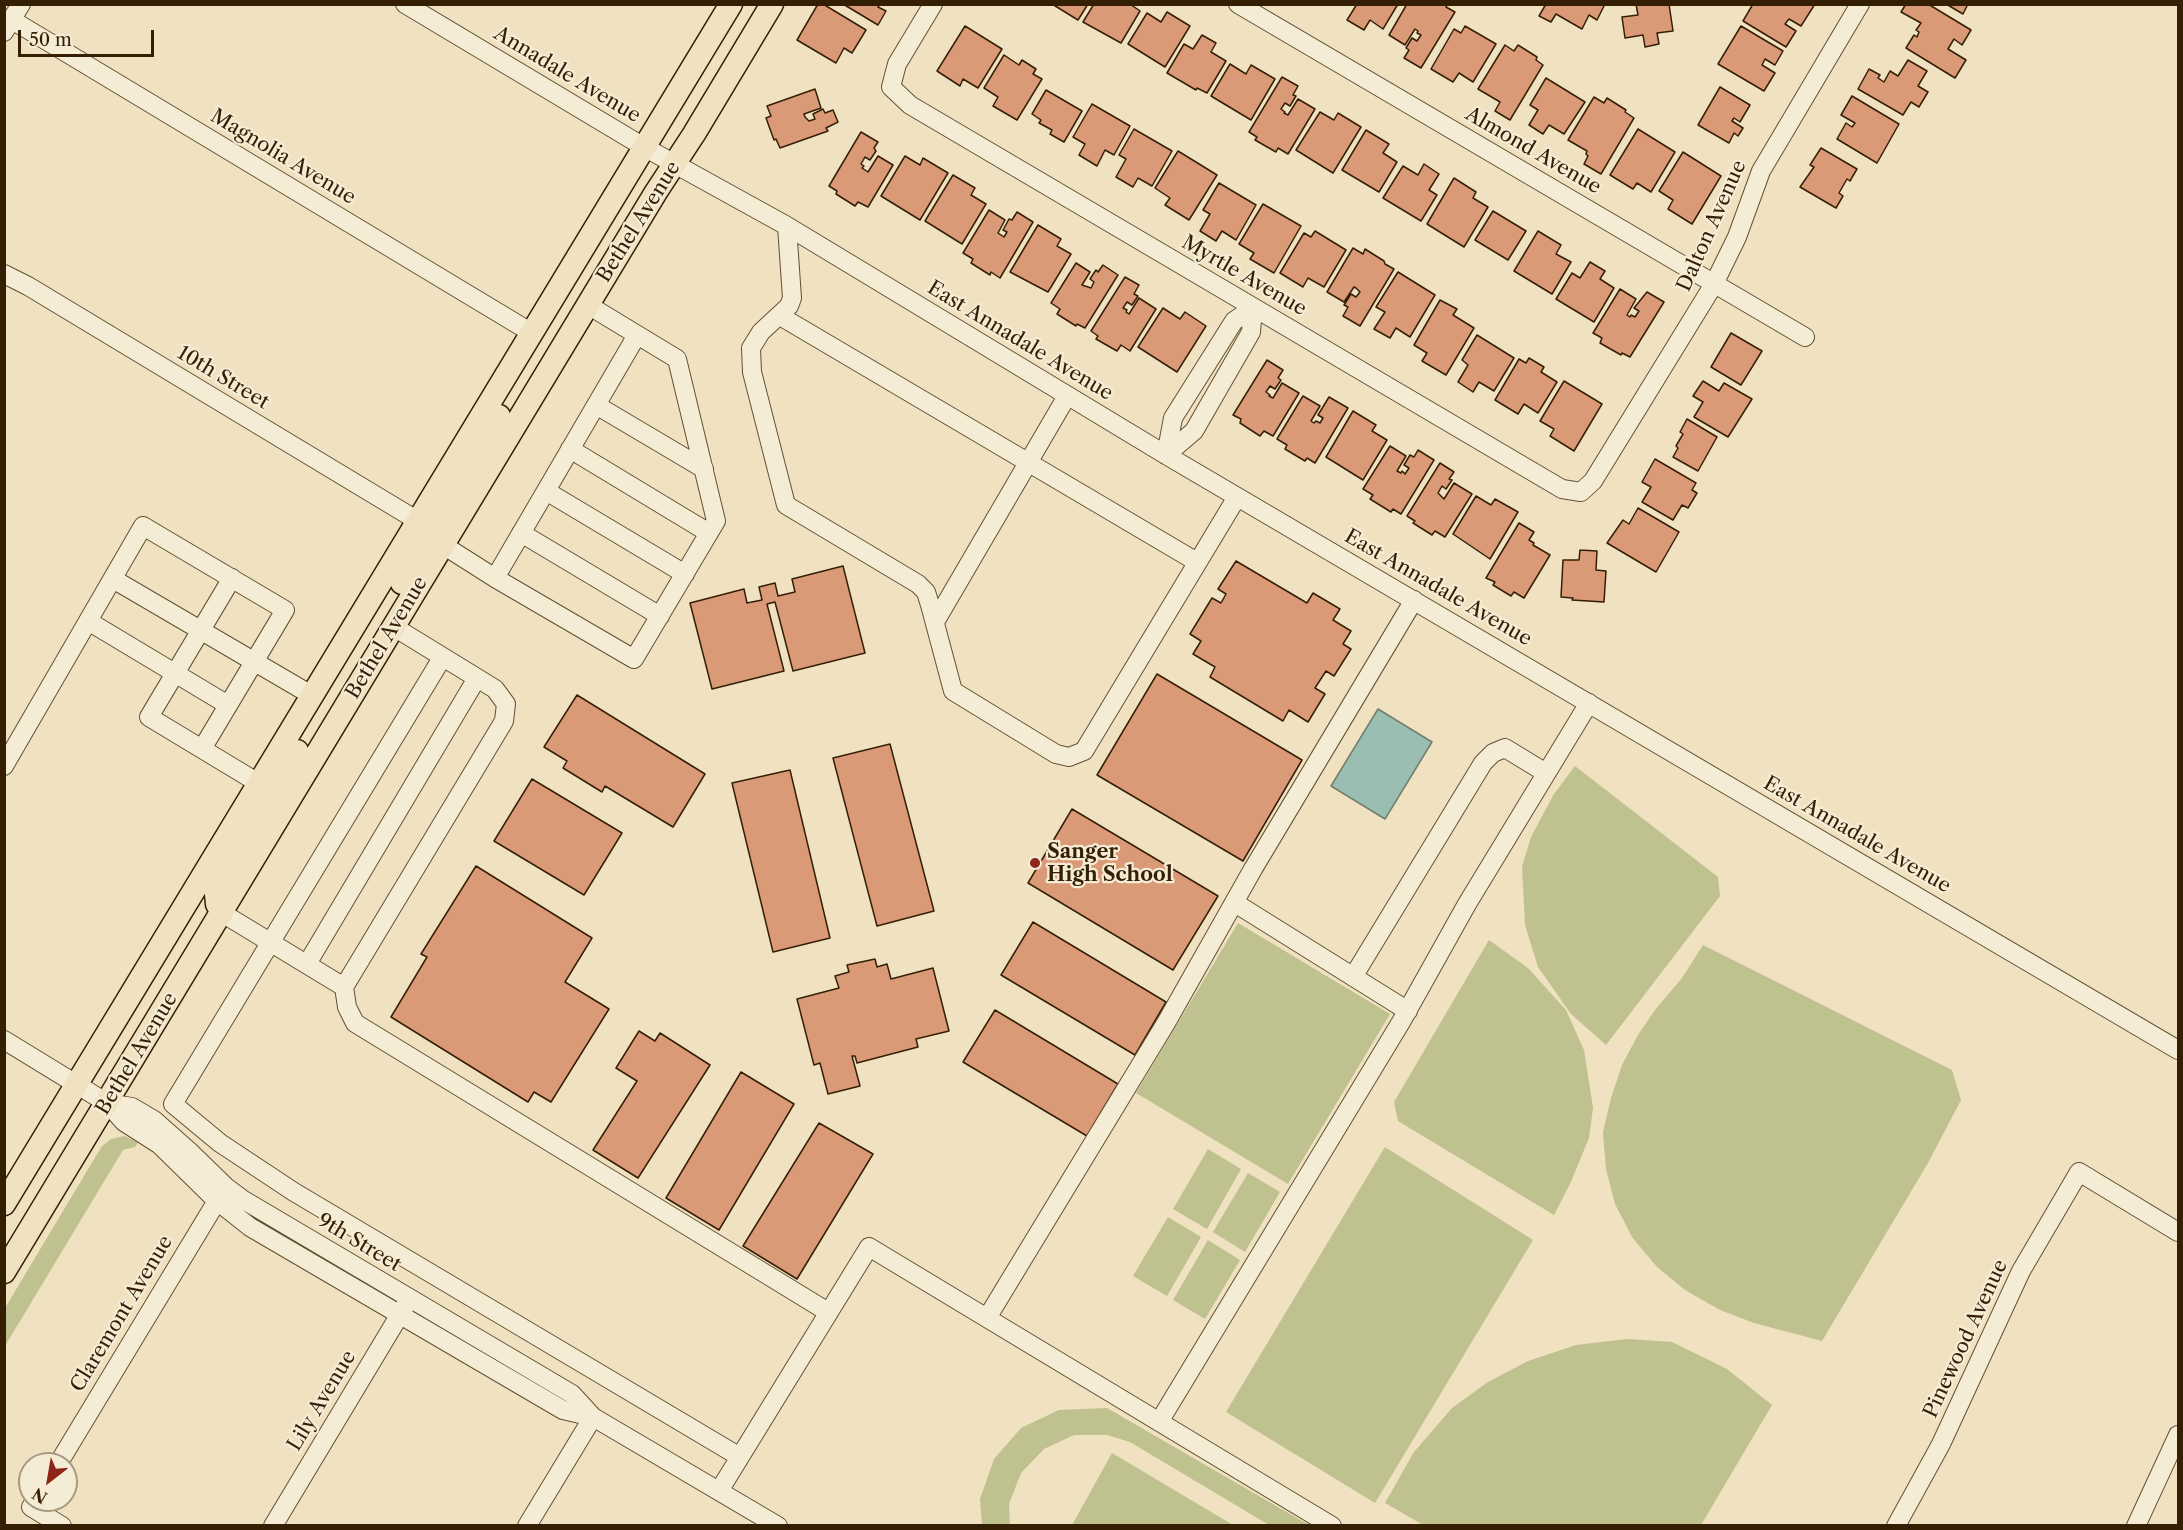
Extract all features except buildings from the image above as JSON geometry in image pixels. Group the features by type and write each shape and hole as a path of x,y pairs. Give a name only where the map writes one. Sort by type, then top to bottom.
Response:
{"main road":[{"name":"Bethel Avenue","path":"4,1204 731,4"},
{"name":"Bethel Avenue","path":"4,1272 588,304 772,4"},
{"path":"443,545 441,520 500,414 529,338"},
{"path":"327,737 349,672 416,561 422,547 423,532 418,521"},
{"path":"222,913 217,904 216,894 219,884 299,748 311,699"}],"street":[{"name":"Annadale Avenue","path":"405,4 644,147 675,163"},
{"name":"Myrtle Avenue","path":"933,4 897,64 891,87 910,105 1562,489 1581,492"},
{"name":"Almond Avenue","path":"1238,4 1805,337"},
{"name":"Dalton Avenue","path":"1581,492 1593,481 1714,284 1737,237 1761,171 1860,4"},
{"name":"Magnolia Avenue","path":"12,19 529,338"},
{"name":"East Annadale Avenue","path":"675,163 787,226 1237,497 2178,1050"},
{"path":"787,226 792,298 789,306 761,332 751,348 752,372 786,505 918,584 926,592 953,691 1056,754 1069,757 1084,751 1237,497"},
{"name":"10th Street","path":"4,274 28,286 418,521"},
{"path":"443,545 634,659 660,616 716,521 704,469 677,359 588,304"},
{"path":"1166,454 1194,431 1251,332 1253,308"},
{"path":"780,316 1197,562"},
{"path":"495,578 637,335"},
{"path":"935,622 1067,396"},
{"path":"596,405 704,469"},
{"path":"570,449 709,533"},
{"path":"546,491 685,574"},
{"path":"4,766 143,526 285,610 202,749"},
{"path":"521,533 660,616"},
{"path":"232,578 149,717 260,784"},
{"path":"113,579 254,661 311,699"},
{"path":"987,1318 1167,1023 1234,903 1414,600"},
{"path":"88,621 228,705"},
{"path":"394,627 495,689 506,704 504,721 344,987 346,1007 355,1023 828,1312"},
{"path":"442,658 173,1104 220,1143 294,1192 740,1457"},
{"path":"307,964 477,678"},
{"path":"1159,1422 1408,1011 1467,904 1589,703"},
{"path":"1353,977 1483,763 1493,753 1505,748 1546,773"},
{"path":"1234,903 1408,1011"},
{"path":"222,913 344,987"},
{"name":"9th Street","path":"4,1040 107,1104 124,1122 160,1145 221,1194 250,1227 563,1410 592,1417 778,1526"},
{"name":"Pinewood Avenue","path":"1896,1526 1941,1444 2021,1271 2079,1172 2178,1232"},
{"name":"9th Street","path":"221,1194 260,1211 572,1395 592,1417"},
{"name":"Claremont Avenue","path":"65,1452 221,1194"},
{"path":"719,1491 868,1247 1332,1526"},
{"name":"Lily Avenue","path":"273,1526 409,1299"},
{"path":"527,1526 592,1417"},
{"path":"2136,1526 2178,1435"},
{"path":"44,1512 62,1526"}],"green space":[{"path":"1575,766 1718,877 1720,896 1606,1045 1571,1014 1538,967 1525,925 1522,867 1531,837 1554,794"},
{"path":"1238,923 1390,1014 1288,1184 1136,1093"},
{"path":"1489,940 1528,968 1566,1010 1584,1050 1593,1108 1589,1138 1554,1215 1398,1121 1394,1102"},
{"path":"1703,945 1952,1070 1961,1100 1928,1163 1822,1341 1754,1323 1720,1310 1685,1290 1657,1267 1632,1237 1615,1204 1606,1169 1603,1132 1622,1065 1638,1035 1655,1010 1682,978"},
{"path":"124,1136 138,1142 135,1147 123,1150 5,1346 5,1308 102,1146 111,1139"},
{"path":"1385,1147 1533,1240 1375,1503 1226,1412"},
{"path":"1208,1149 1241,1169 1207,1229 1173,1209"},
{"path":"1248,1173 1280,1192 1245,1252 1213,1232"},
{"path":"1168,1217 1201,1237 1167,1296 1133,1276"},
{"path":"1208,1240 1240,1260 1205,1319 1173,1300"},
{"path":"1627,1339 1672,1342 1727,1369 1772,1405 1701,1525 1423,1525 1385,1503 1414,1452 1452,1408 1488,1382 1528,1361 1576,1345"},
{"path":"1107,1408 1309,1525 1269,1525 1130,1442 1107,1435 1074,1435 1044,1449 1021,1473 1009,1504 1010,1525 982,1525 980,1499 994,1459 1021,1428 1059,1410"},
{"path":"1112,1453 1233,1525 1072,1525"}],"water":[{"path":"1378,709 1432,742 1385,819 1331,786"}],"place":[{"name":"Sanger High School","path":"1035,863"}]}
